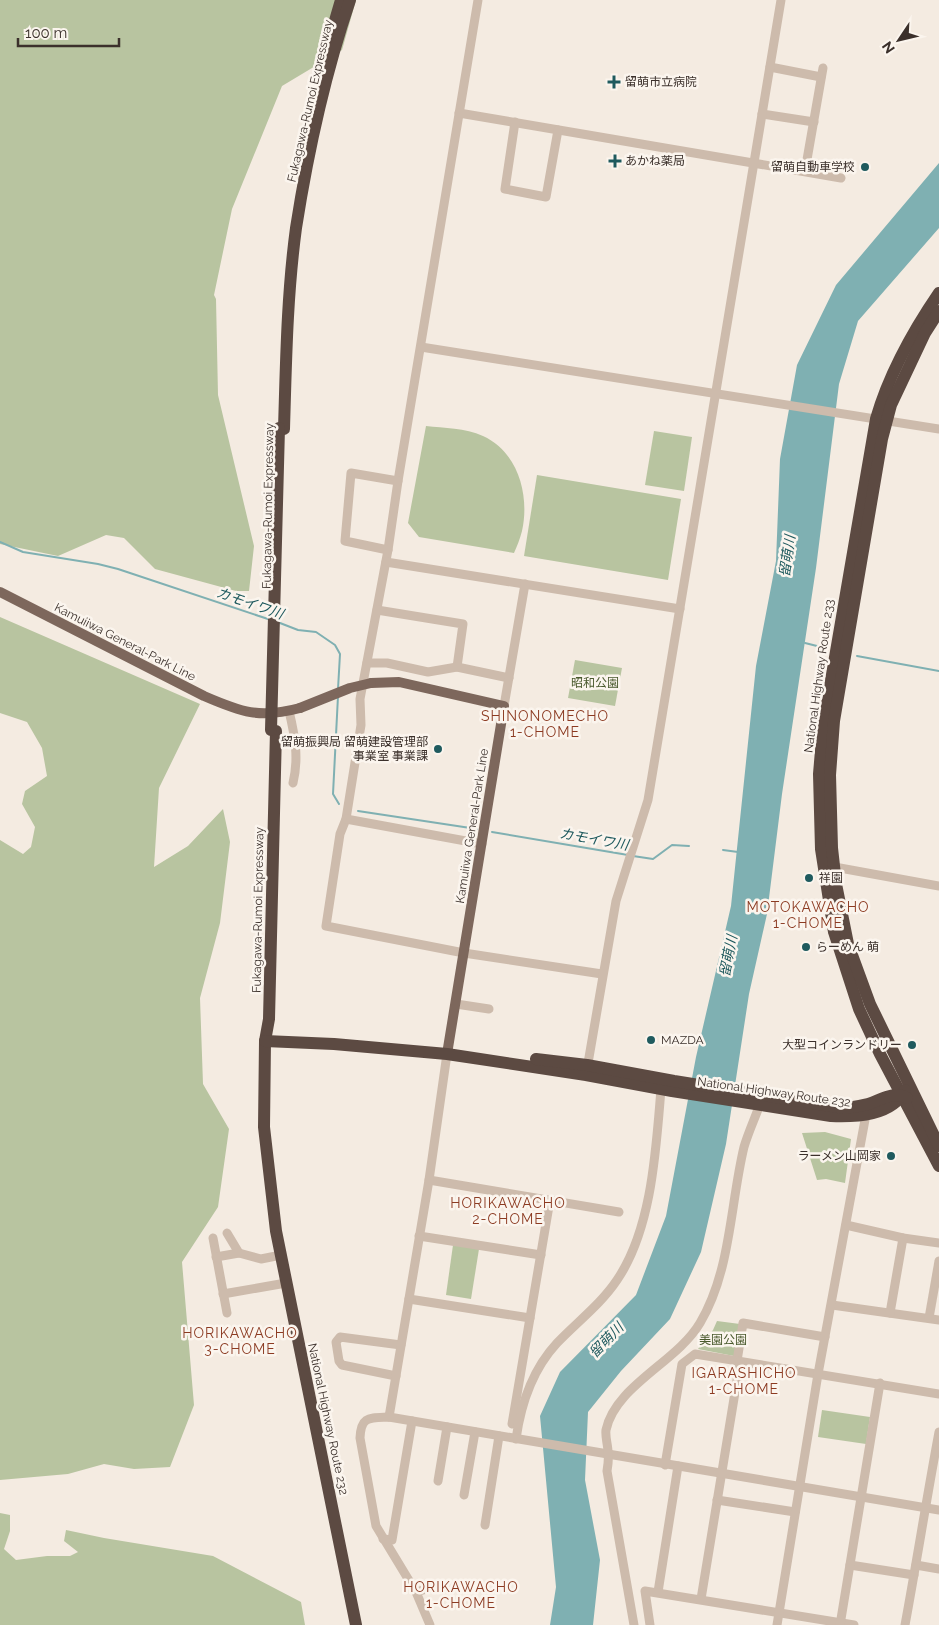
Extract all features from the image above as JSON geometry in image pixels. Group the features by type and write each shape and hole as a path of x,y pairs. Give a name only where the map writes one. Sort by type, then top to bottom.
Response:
{"highway":[{"name":"Fukagawa-Rumoi Expressway","path":"265,1041 281,428 281,303 290,219 315,92 341,0"},
{"name":"Fukagawa-Rumoi Expressway","path":"281,428 288,314 296,230 310,150 331,65 350,0"},
{"name":"National Highway Route 233","path":"882,420 881,401 915,328 939,293"},
{"name":"National Highway Route 233","path":"917,1112 859,1009 834,932 829,866 821,849 819,774 823,727 859,511 882,420 925,333 939,311"},
{"name":"National Highway Route 232","path":"356,1625 276,1231 264,1127 265,1041 447,1054 464,1052 586,1070 831,1116 856,1117 867,1109 908,1094"},
{"path":"900,1081 894,1087 889,1101 917,1112 939,1146"},
{"path":"917,1112 939,1166"}],"main road":[{"name":"Kamuiiwa General-Park Line","path":"0,592 204,696 236,710 266,715 300,708 350,688 370,683 399,682 504,706 447,1054"}],"street":[{"path":"478,0 386,562 360,699 361,725 346,819 340,834 326,926 464,953 602,974"},
{"path":"586,1070 616,901 648,800 781,0"},
{"path":"770,67 822,72 806,171"},
{"path":"459,113 841,178"},
{"path":"762,114 814,122"},
{"path":"515,122 505,189 546,197 558,130"},
{"path":"421,347 939,429"},
{"path":"388,550 345,541 351,473 398,481"},
{"path":"386,562 680,609"},
{"path":"504,706 525,584"},
{"path":"377,610 463,624 457,667"},
{"path":"367,663 387,663 428,672 457,667 509,678"},
{"path":"289,711 296,743 297,768 293,783"},
{"path":"346,819 482,844"},
{"path":"829,866 939,886"},
{"path":"456,1004 489,1008"},
{"path":"388,1417 429,1180 447,1054"},
{"path":"515,1439 522,1406 531,1380 536,1372 556,1344 589,1312 617,1280 632,1254 644,1216 669,1087"},
{"path":"634,1625 607,1471 605,1432 612,1413 622,1398 684,1343 699,1324 710,1304 721,1272 753,1100"},
{"path":"777,1625 818,1374 867,1109"},
{"path":"429,1180 619,1212"},
{"path":"515,1439 530,1318 550,1200"},
{"path":"846,1225 903,1238 939,1243"},
{"path":"227,1234 239,1253"},
{"path":"419,1236 541,1256"},
{"path":"213,1238 227,1313"},
{"path":"890,1313 903,1238"},
{"path":"216,1257 239,1253 261,1259 281,1255"},
{"path":"832,1305 934,1319 939,1261"},
{"path":"223,1294 286,1283"},
{"path":"409,1299 530,1318"},
{"path":"701,1599 743,1323 825,1337"},
{"path":"396,1376 342,1365 339,1361 336,1342 340,1337 401,1345"},
{"path":"666,1464 682,1364 695,1354 939,1394"},
{"path":"840,1624 880,1383"},
{"path":"430,1625 416,1592 376,1526 360,1438 360,1426 363,1422 374,1418 388,1417 939,1510"},
{"path":"383,1539 392,1540 412,1421"},
{"path":"438,1481 447,1427"},
{"path":"464,1494 476,1432"},
{"path":"905,1625 924,1508 939,1432"},
{"path":"484,1525 499,1436"},
{"path":"658,1592 678,1466"},
{"path":"716,1500 795,1512"},
{"path":"850,1565 914,1575"},
{"path":"916,1565 939,1569"},
{"path":"416,1592 430,1588"},
{"path":"650,1625 645,1591 854,1625"}],"green space":[{"path":"0,0 356,0 342,50 282,86 232,209 214,295 216,299 218,395 254,546 249,591 236,591 155,569 124,538 106,535 58,556 0,544"},
{"path":"426,426 462,430 483,436 495,443 513,464 519,476 524,503 522,531 514,553 419,537 408,523"},
{"path":"654,431 692,437 684,491 645,485"},
{"path":"537,475 681,499 668,580 524,556"},
{"path":"0,617 200,704 159,788 154,867 188,846 223,809 230,842 220,923 200,998 203,1084 229,1129 218,1207 182,1262 194,1405 170,1467 134,1469 104,1464 68,1474 0,1480 0,840 23,854 31,847 35,827 22,804 25,791 47,776 42,748 27,722 0,713"},
{"name":"昭和公園","path":"575,660 622,668 615,706 568,698"},
{"path":"825,1132 851,1139 845,1183 826,1179 817,1180 802,1133"},
{"path":"453,1245 479,1249 471,1299 446,1295"},
{"name":"美園公園","path":"717,1321 740,1324 734,1356 698,1349 713,1330"},
{"path":"822,1410 870,1417 866,1444 818,1437"},
{"path":"0,1513 10,1515 10,1531 4,1549 16,1560 47,1556 70,1556 78,1552 64,1541 66,1530 213,1556 301,1602 305,1625 0,1625"}],"water":[{"name":"留萌川","path":"939,163 939,228 858,321 839,384 816,568 782,794 767,914 749,994 726,1144 701,1252 670,1319 621,1371 588,1412 585,1480 600,1560 593,1625 550,1625 556,1587 540,1416 560,1372 636,1295 666,1216 696,1057 731,906 756,666 776,561 780,459 797,365 836,285"}],"waterway":[{"name":"カモイワ川","path":"0,542 23,552 118,569 268,619"},
{"name":"カモイワ川","path":"280,623 298,630 316,632 335,645 340,654 338,689"},
{"path":"805,643 817,646"},
{"path":"857,656 939,671"},
{"name":"カモイワ川","path":"338,696 333,794 339,804"},
{"name":"カモイワ川","path":"358,811 477,829"},
{"name":"カモイワ川","path":"492,832 628,855"},
{"name":"カモイワ川","path":"633,856 653,859 672,845 689,846"},
{"name":"カモイワ川","path":"723,850 738,852"}],"place":[{"name":"留萌市立病院","path":"614,82"},
{"name":"あかね薬局","path":"615,161"},
{"name":"留萌自動車学校","path":"865,167"},
{"name":"留萌振興局 留萌建設管理部 事業室 事業課","path":"438,749"},
{"name":"祥園","path":"809,878"},
{"name":"らーめん 萌","path":"806,947"},
{"name":"MAZDA","path":"651,1040"},
{"name":"大型コインランドリー","path":"912,1045"},
{"name":"ラーメン山岡家","path":"891,1156"}],"district":[{"name":"SHINONOMECHO 1-CHOME","path":"545,724"},
{"name":"MOTOKAWACHO 1-CHOME","path":"808,916"},
{"name":"HORIKAWACHO 2-CHOME","path":"508,1212"},
{"name":"HORIKAWACHO 3-CHOME","path":"240,1342"},
{"name":"IGARASHICHO 1-CHOME","path":"744,1382"},
{"name":"HORIKAWACHO 1-CHOME","path":"461,1595"}]}
